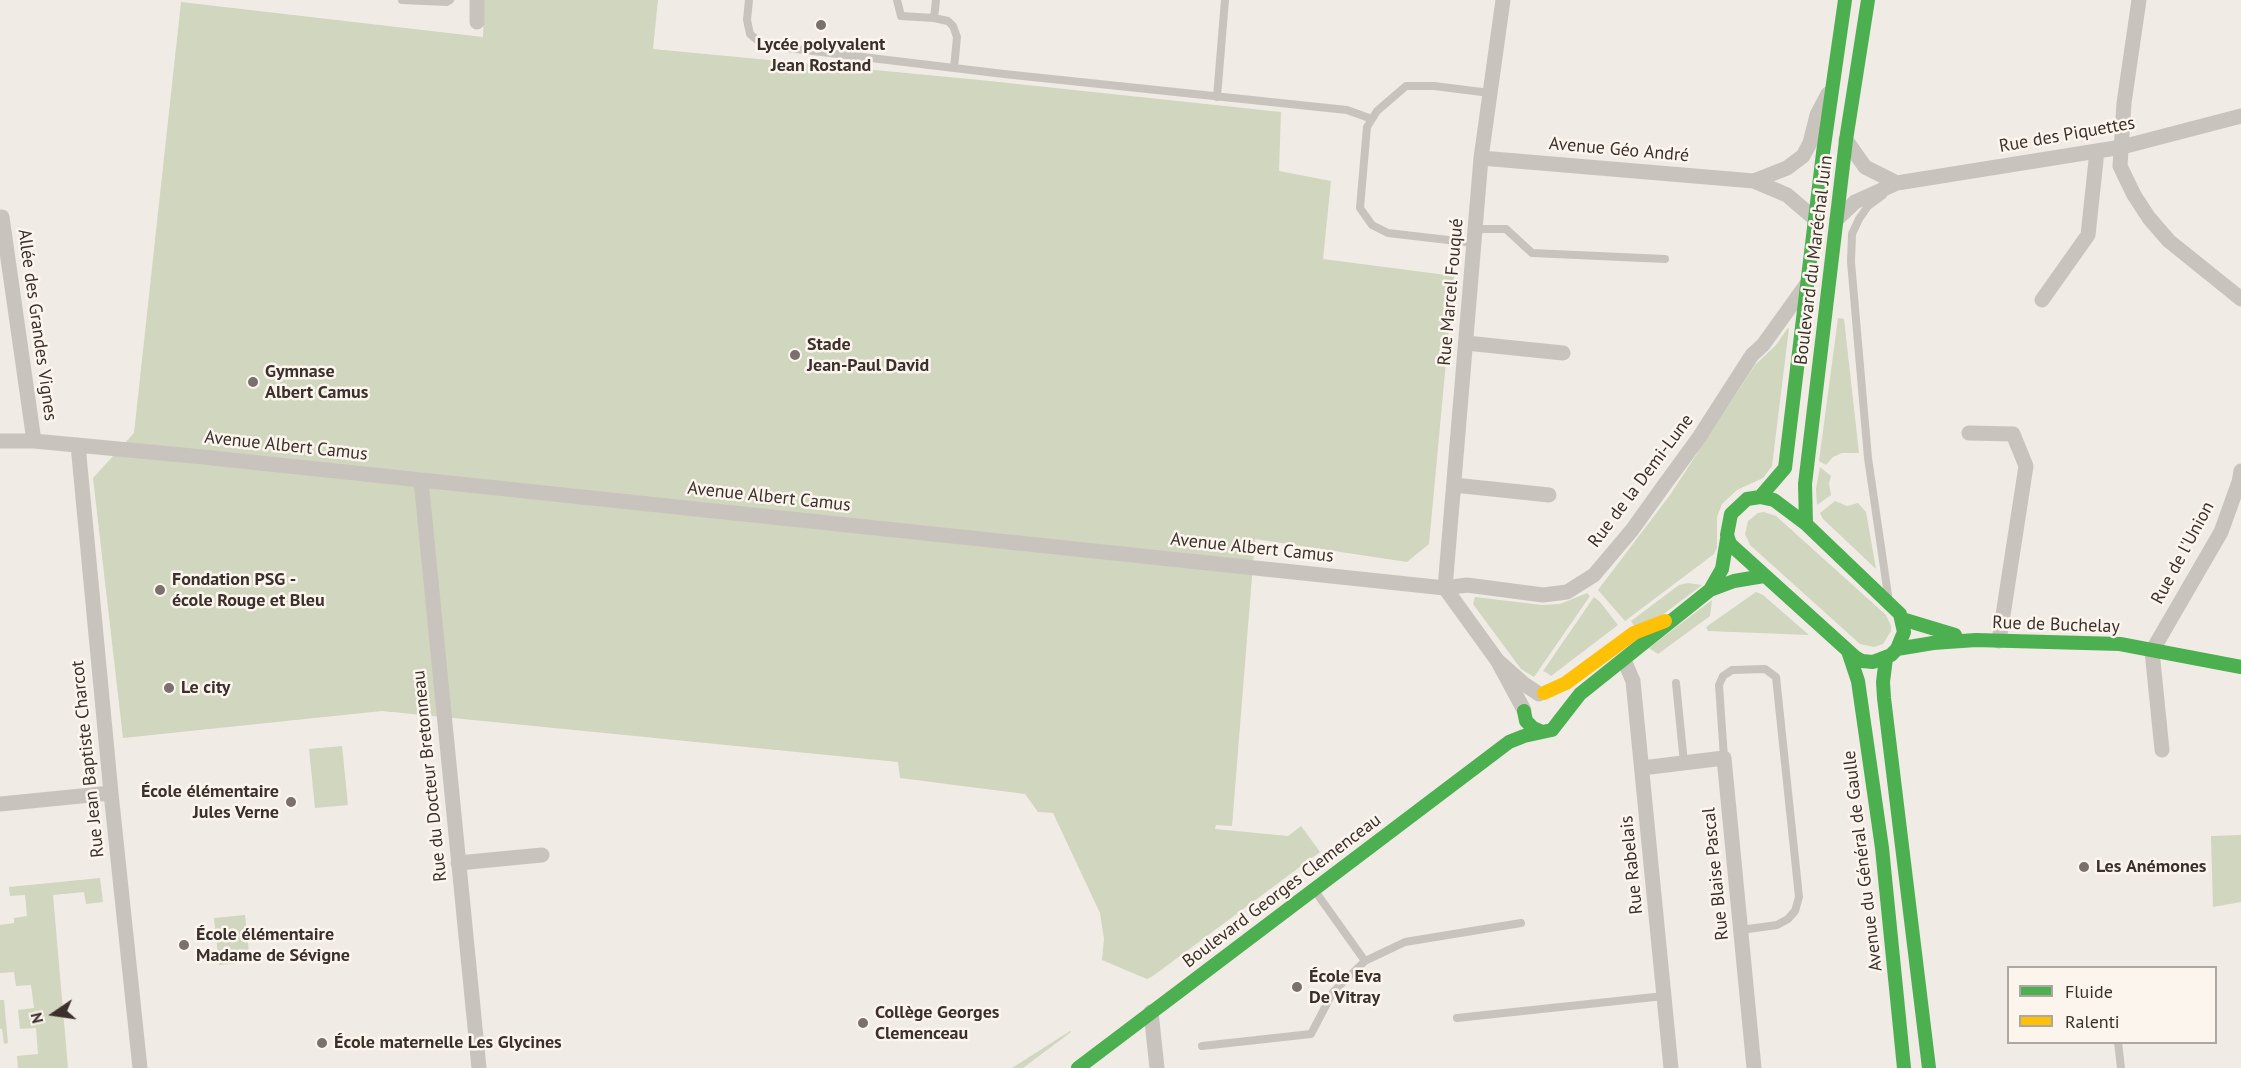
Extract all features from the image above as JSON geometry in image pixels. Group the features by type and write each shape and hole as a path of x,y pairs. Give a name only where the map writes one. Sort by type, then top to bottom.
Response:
{"main road":[{"name":"Boulevard du Maréchal Juin","path":"1728,539 1729,521 1735,508 1748,499 1760,496 1776,481 1785,468 1832,84 1845,0"},
{"name":"Boulevard du Maréchal Juin","path":"1806,524 1805,484 1846,140 1868,0"},
{"path":"1728,539 1734,548 1764,576 1848,651 1866,662 1886,658 1897,649 1904,632 1902,619 1889,603 1806,524 1774,500 1760,496"},
{"path":"1710,590 1722,569 1728,539"},
{"path":"1677,616 1634,633 1571,680 1530,698 1524,711 1529,725 1537,731 1547,731 1556,727 1574,700 1710,590 1734,581 1764,576"},
{"name":"Rue de Buchelay","path":"1902,619 1930,629 1976,640"},
{"name":"Rue de Buchelay","path":"1897,649 1933,643 1976,640 2120,644 2241,667"},
{"name":"Avenue du Général de Gaulle","path":"1848,651 1859,687 1880,836 1904,1068"},
{"path":"1886,658 1882,682 1929,1068"},
{"path":"1542,693 1558,700 1562,708 1561,718"},
{"name":"Boulevard Georges Clemenceau","path":"1509,742 1524,711"},
{"name":"Boulevard Georges Clemenceau","path":"1078,1068 1509,742 1547,731"}],"street":[{"path":"477,0 477,22"},
{"name":"Rue Marcel Fouqué","path":"1445,588 1482,158 1503,0"},
{"path":"2139,0 2124,103 2121,166 2134,195 2149,218 2169,241 2241,299"},
{"name":"Avenue Géo André","path":"1754,181 1787,168 1803,156 1810,143 1817,115 1832,84"},
{"name":"Rue des Piquettes","path":"1837,219 1855,202 1894,185 2121,147 2241,116"},
{"path":"1846,140 1865,167 1894,185"},
{"path":"2042,300 2088,235 2097,151"},
{"name":"Avenue Géo André","path":"1482,158 1754,181 1787,195 1815,219"},
{"name":"Allée des Grandes Vignes","path":"0,217 2,217 34,441"},
{"name":"Rue de la Demi-Lune","path":"1445,588 1467,585 1543,595 1567,592 1594,575 1632,530 1698,439 1752,355 1762,345 1808,282"},
{"path":"1466,343 1563,352"},
{"path":"1969,433 2013,434 2026,466 1999,641"},
{"name":"Avenue Albert Camus","path":"0,441 78,445 1445,588"},
{"name":"Rue Jean Baptiste Charcot","path":"78,445 140,1068"},
{"name":"Rue de l'Union","path":"2152,651 2221,532 2241,471"},
{"name":"Rue du Docteur Bretonneau","path":"421,480 479,1068"},
{"path":"1454,485 1549,495"},
{"path":"1445,588 1497,660 1524,711"},
{"path":"2152,651 2162,750"},
{"path":"1497,660 1524,684 1542,693"},
{"name":"Rue Rabelais","path":"1624,660 1633,681 1671,1068"},
{"path":"1642,768 1724,758"},
{"name":"Rue Blaise Pascal","path":"1724,758 1754,1068"},
{"path":"0,804 111,793"},
{"path":"458,863 542,855"},
{"path":"1151,1012 1157,1068"}],"lane":[{"path":"402,0 447,2 450,0"},
{"path":"749,0 747,21 750,34 763,45 1347,110 1372,119"},
{"path":"934,18 936,0"},
{"path":"1217,97 1225,0"},
{"path":"896,2 901,16 934,18 948,21 953,26 957,37 954,68"},
{"path":"1490,93 1434,86 1406,86 1377,111 1367,127 1360,208 1372,225 1388,233 1475,236 1506,229 1532,254 1665,260"},
{"path":"1889,603 1868,458 1851,262 1852,234 1859,219 1868,206 1894,185"},
{"path":"1724,758 1719,685 1723,676 1732,670 1765,669 1776,677 1799,897 1788,919 1777,925 1741,930"},
{"path":"1676,683 1684,763"},
{"path":"1315,890 1365,961"},
{"path":"1202,1046 1311,1034 1333,992 1365,961 1405,942 1521,923"},
{"path":"1456,1018 1664,996"},
{"path":"2118,1044 2121,1068"}],"green space":[{"name":"Stade Jean-Paul David","path":"484,0 658,0 653,49 1281,112 1279,171 1331,181 1323,259 1454,276 1429,544 1407,562 1255,539 1232,826 1216,825 1215,829 1288,836 1301,826 1320,852 1147,979 1102,960 1104,939 1100,913 1053,813 1038,812 1025,794 900,778 898,762 382,711 123,738 93,478 134,433 181,2 483,37"},
{"path":"1838,318 1844,319 1859,453 1842,453 1833,457 1826,465 1819,461"},
{"path":"1789,328 1772,466 1763,478 1737,490 1722,504 1717,517 1717,548 1714,554 1625,621 1598,590 1670,495 1755,365 1776,345"},
{"path":"1820,467 1831,476 1829,483 1831,495 1817,505 1816,489"},
{"path":"1835,501 1847,506 1858,503 1866,512 1876,569 1823,519 1820,513"},
{"path":"1764,512 1776,516 1886,615 1891,631 1883,644 1874,647 1860,644 1750,545 1745,534 1748,521 1758,513"},
{"path":"1688,583 1702,585 1657,619 1635,627 1631,621 1679,585"},
{"path":"1756,592 1763,595 1809,635 1708,631 1706,627"},
{"path":"1587,593 1590,596 1534,677 1521,669 1473,604 1475,597 1542,605 1560,604"},
{"path":"1594,597 1618,625 1551,676 1543,671"},
{"path":"1712,600 1710,616 1658,654 1649,648"},
{"path":"342,746 348,805 315,808 309,749"},
{"path":"2241,835 2241,902 2213,907 2211,836"},
{"path":"100,878 103,902 86,904 84,892 53,895 68,1068 18,1068 17,1056 38,1054 36,1028 20,1029 18,1010 34,1008 31,985 16,986 14,972 0,973 0,925 14,923 14,918 27,916 25,895 10,896 9,887"},
{"path":"245,915 250,962 219,965 214,918"},
{"path":"0,1000 4,1000 8,1043 4,1044 2,1029 0,1029"},
{"path":"1070,1031 1023,1068 1012,1068"}],"traffic: fast":[{"path":"1760,497 1785,468 1823,153 1845,0"},
{"path":"1806,524 1805,484 1846,140 1868,0"},
{"path":"1760,497 1774,500 1806,524 1900,614 1904,632 1897,649 1891,655 1873,662 1862,661 1855,657 1730,544 1727,535 1731,514 1747,499 1760,497"},
{"path":"1710,590 1722,569 1727,539"},
{"path":"1524,711 1526,721 1533,728 1542,732 1552,730 1580,694 1710,590 1734,581 1764,576"},
{"path":"1902,619 1955,635"},
{"path":"1897,649 1933,643 1976,640 2120,644 2241,667"},
{"path":"1848,651 1858,681 1882,848 1904,1068"},
{"path":"1886,658 1884,698 1929,1068"},
{"path":"1078,1068 1509,742 1547,731"}],"traffic: slow":[{"path":"1544,693 1566,683 1634,633 1665,621"}],"place":[{"name":"Lycée polyvalent Jean Rostand","path":"821,25"},
{"name":"Stade Jean-Paul David","path":"795,355"},
{"name":"Gymnase Albert Camus","path":"253,382"},
{"name":"Fondation PSG - école Rouge et Bleu","path":"160,590"},
{"name":"Le city","path":"169,688"},
{"name":"École élémentaire Jules Verne","path":"291,802"},
{"name":"Les Anémones","path":"2084,867"},
{"name":"École élémentaire Madame de Sévigne","path":"184,945"},
{"name":"École Eva De Vitray","path":"1297,987"},
{"name":"Collège Georges Clemenceau","path":"863,1023"},
{"name":"École maternelle Les Glycines","path":"322,1043"}]}
